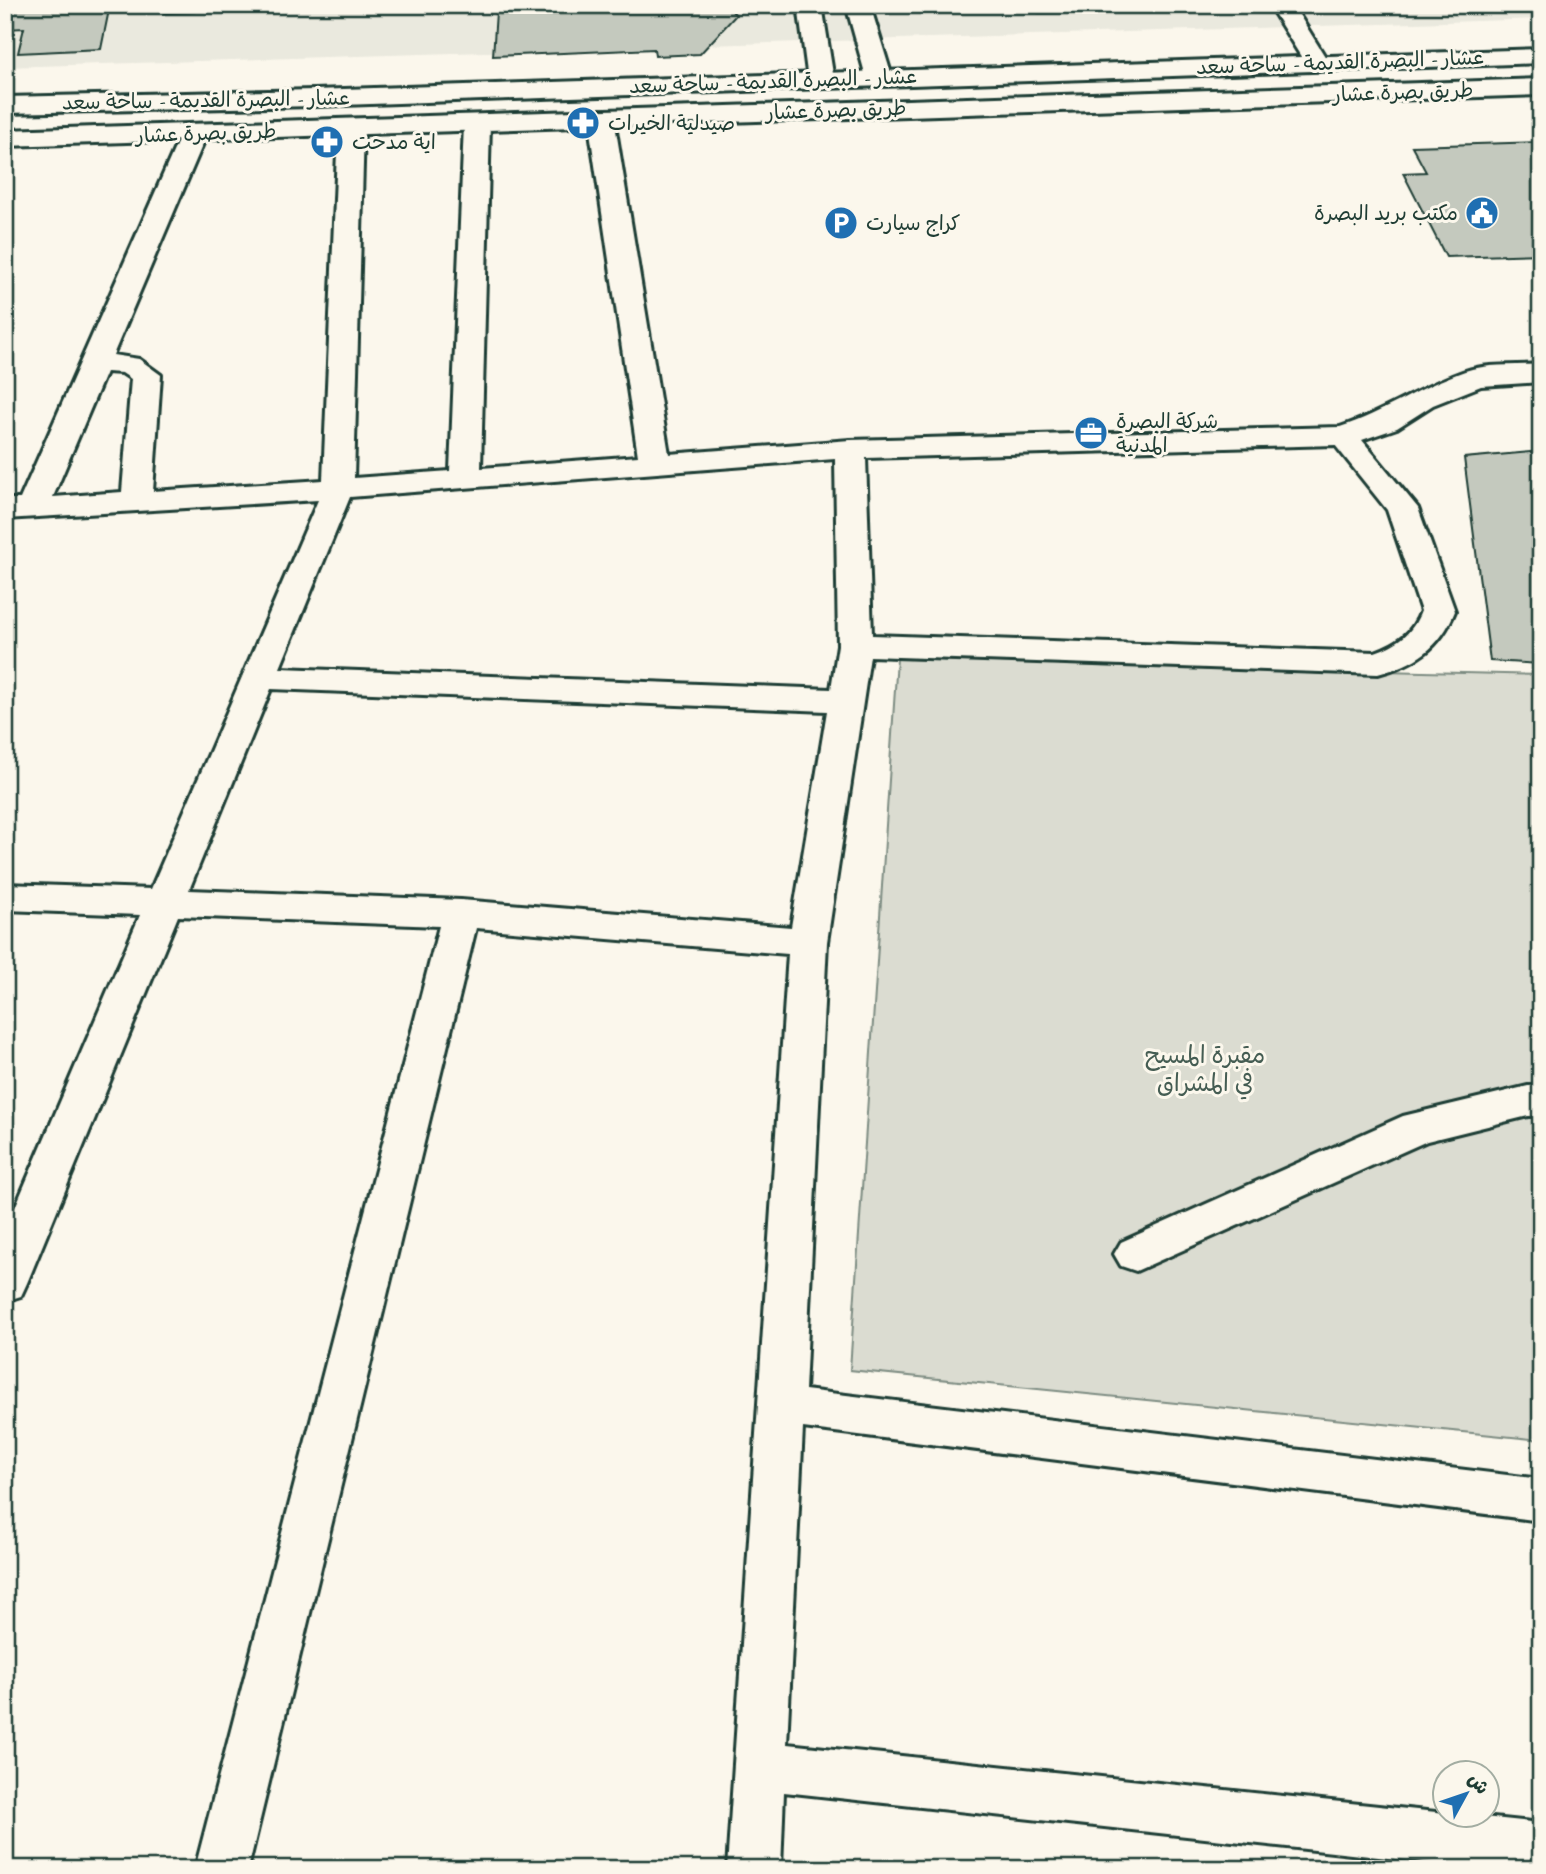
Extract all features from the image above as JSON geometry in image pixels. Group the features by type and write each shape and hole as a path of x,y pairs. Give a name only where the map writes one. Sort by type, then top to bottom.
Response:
{"street":[{"path":"172,6 186,5"},
{"path":"810,5 821,80"},
{"path":"858,5 879,77"},
{"path":"1281,5 1317,63"},
{"name":"عشار - البصرة القديمة - ساحة سعد","path":"5,105 314,98 1541,56"},
{"name":"طريق بصرة عشار","path":"5,138 351,129 600,118 1541,88"},
{"path":"600,118 655,464"},
{"path":"465,479 477,124"},
{"path":"5,1283 338,489 351,129"},
{"path":"19,509 95,362 194,134"},
{"path":"95,362 129,365 146,375 137,501"},
{"path":"19,509 338,489 850,449 1343,436 1386,422 1422,399 1476,377 1541,373"},
{"path":"855,645 1378,663 1408,653 1430,632 1438,611 1402,508 1343,436"},
{"path":"754,1869 808,942 855,645 850,449"},
{"path":"260,678 847,701"},
{"path":"5,897 164,905 461,912 808,942"},
{"path":"221,1869 461,912"},
{"path":"1136,1255 1418,1127 1528,1101 1541,1101"},
{"path":"781,1406 1541,1500"},
{"path":"760,1765 1541,1849"}],"shaded area":[{"path":"5,5 1541,5 1541,19 5,67"}],"green space":[{"name":"مقبرة المسيح في المشراق","path":"897,659 1541,675 1541,1440 850,1370"}],"building":[{"path":"5,5 110,5 101,49 18,53 24,28 5,29"},
{"path":"729,8 736,15 700,54 655,56 654,49 493,56 496,12"},
{"name":"مكتب بريد البصرة","path":"1541,142 1541,254 1446,257 1403,173 1426,172 1412,146"},
{"path":"1541,451 1541,664 1490,661 1464,458"}],"place":[{"name":"صيدلية الخيرات","path":"583,123"},
{"name":"اية مدحت","path":"327,142"},
{"name":"مكتب بريد البصرة","path":"1482,213"},
{"name":"كراج سيارت","path":"841,223"},
{"name":"شركة البصرة المدنية","path":"1091,433"}]}
